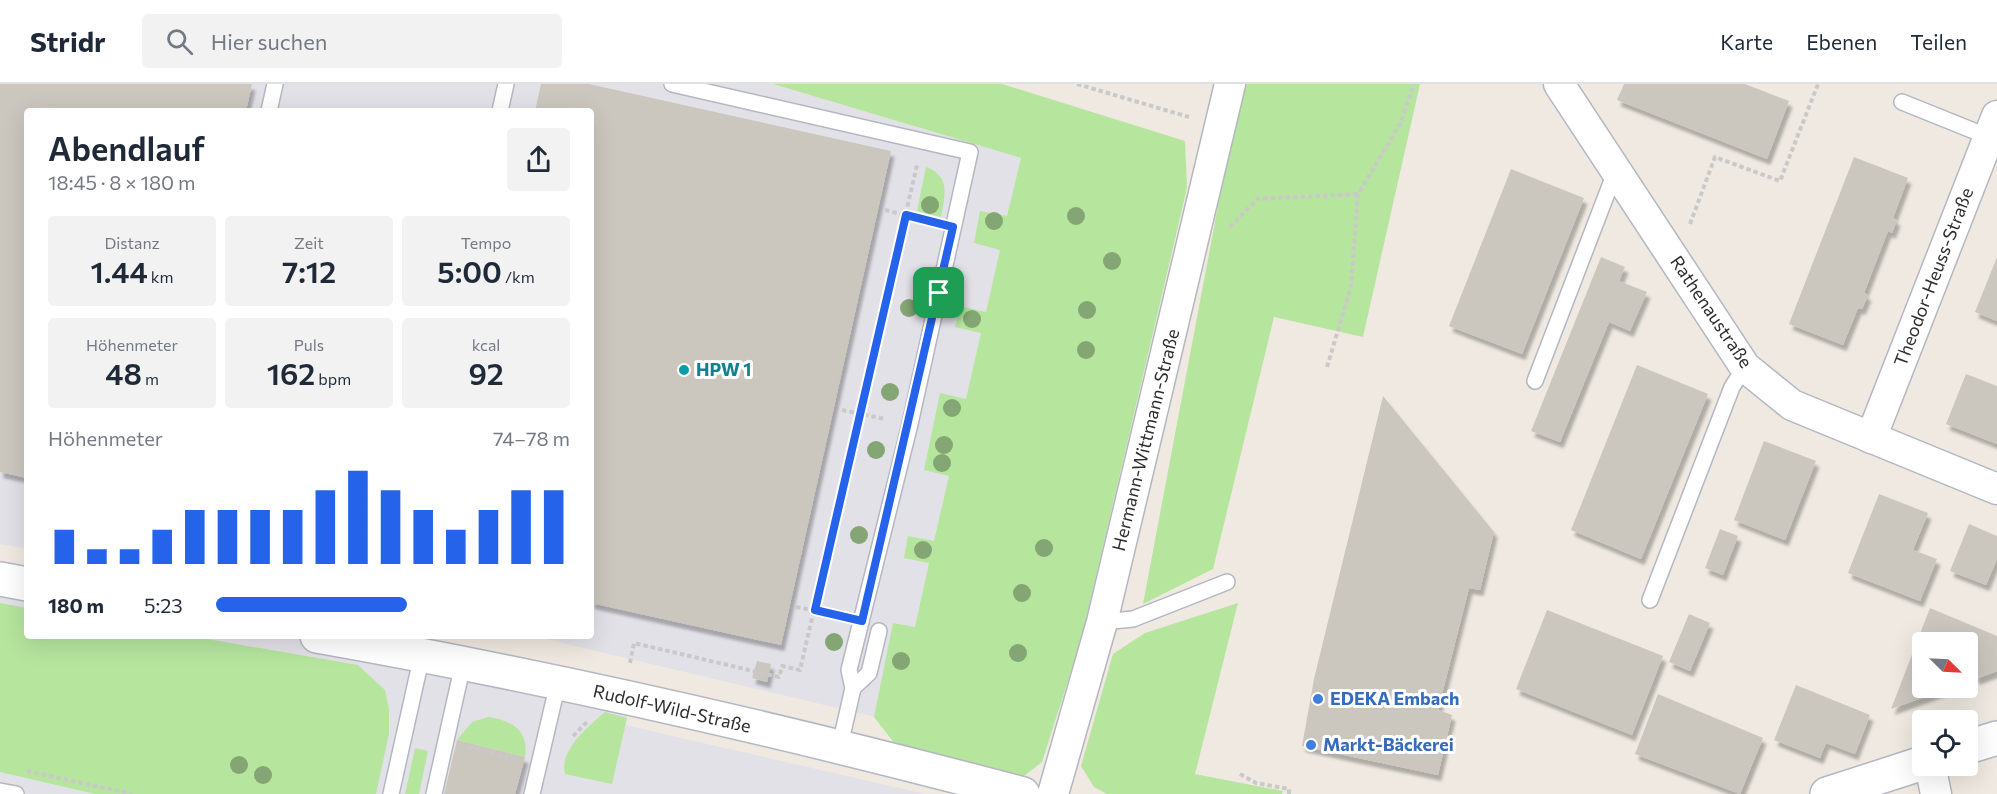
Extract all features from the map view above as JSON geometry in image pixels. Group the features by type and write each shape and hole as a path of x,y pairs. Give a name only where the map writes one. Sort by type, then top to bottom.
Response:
{"street":[{"name":"Hermann-Wittmann-Straße","path":"1053,794 1102,622 1222,127 1230,84"},
{"name":"Rathenaustraße","path":"1559,84 1745,367 1792,405 1997,489"},
{"name":"Theodor-Heuss-Straße","path":"1870,438 1993,126"},
{"path":"0,579 24,583"},
{"name":"Rudolf-Wild-Straße","path":"334,639 558,683 840,745 1023,794"},
{"path":"1978,744 1997,738"},
{"path":"1827,794 1912,767"},
{"path":"1932,776 1936,794"}],"lane":[{"path":"270,108 275,84"},
{"path":"501,108 506,84"},
{"path":"672,84 970,152 849,670 853,688 840,745"},
{"path":"1902,102 1993,126"},
{"path":"1535,381 1616,171"},
{"path":"1650,600 1732,387 1745,367"},
{"path":"1102,622 1133,619 1227,582"},
{"path":"853,688 869,673 879,631"},
{"path":"391,794 422,655"},
{"path":"434,794 464,664"},
{"path":"532,794 558,683"},
{"path":"0,790 16,794"}],"path":[{"path":"1077,84 1222,127"},
{"path":"1327,367 1351,287 1358,194 1400,124 1414,84"},
{"path":"1676,260 1715,157 1780,181 1818,84"},
{"path":"567,745 573,736 604,708 620,712 634,643 779,677 782,666 800,670 923,141"},
{"path":"1228,230 1257,199 1358,194"},
{"path":"885,210 953,227"},
{"path":"842,410 860,414"},
{"path":"796,607 862,621"},
{"path":"462,746 519,761"},
{"path":"22,770 132,794"},
{"path":"1240,774 1256,783 1289,789 1289,794"}],"shaded area":[{"path":"0,84 773,84 1153,197 1023,752 546,639 594,639 594,108 24,108 24,548 0,544"},
{"path":"0,579 24,583 24,639 325,639 632,700 625,725 925,794 0,794"}],"green space":[{"path":"773,84 1002,84 1185,141 1187,188 1081,640 1042,762 1024,776 895,744 874,717 893,623 915,627 929,563 904,558 908,536 934,541 949,476 924,470 940,393 966,399 981,333 955,327 960,306 986,312 1000,250 974,243 980,211 1007,216 1021,158"},
{"path":"1241,84 1420,84 1363,337 1274,317 1213,569 1143,604"},
{"path":"926,167 934,171 943,181 945,194 941,217 917,211"},
{"path":"0,603 24,607 24,639 207,639 358,665 385,690 389,709 389,734 376,794 95,794 0,772"},
{"path":"1238,603 1195,774 1283,791 1282,794 1107,794 1094,787 1081,766 1113,654 1145,633"},
{"path":"605,712 627,718 612,784 565,774 566,756 576,740"},
{"path":"488,717 504,721 517,728 524,740 525,757 457,740 472,722"},
{"path":"415,748 428,751 419,794 405,794"}],"building":[{"path":"0,84 252,84 247,108 24,108 24,477 0,472"},
{"name":"HPW 1","path":"541,84 589,84 891,151 781,645 594,604 594,108 536,108"},
{"path":"1624,84 1745,84 1789,101 1767,159 1617,100"},
{"path":"1854,157 1908,178 1893,218 1897,220 1892,233 1888,231 1864,293 1868,295 1862,309 1858,308 1843,345 1789,324"},
{"path":"1511,169 1584,198 1522,354 1449,326"},
{"path":"1601,257 1625,267 1619,281 1647,292 1630,331 1609,322 1560,442 1531,431"},
{"path":"1997,257 1997,321 1975,312"},
{"path":"1637,365 1708,394 1641,559 1571,530"},
{"path":"1966,374 1997,386 1997,444 1946,424"},
{"path":"1383,396 1494,532 1480,590 1469,588 1438,710 1452,715 1438,775 1302,746 1314,679"},
{"path":"1764,441 1816,461 1785,540 1734,520"},
{"path":"1879,494 1928,513 1913,550 1937,559 1920,601 1848,573"},
{"path":"1969,524 1997,536 1997,559 1986,585 1950,571"},
{"path":"1720,529 1738,536 1723,575 1705,568"},
{"path":"1930,608 1997,636 1997,671 1978,678 1978,632 1921,632"},
{"path":"1547,610 1663,656 1632,735 1516,689"},
{"path":"1689,614 1710,623 1690,671 1669,662"},
{"path":"1912,655 1912,698 1922,698 1891,709"},
{"path":"757,661 771,664 767,682 752,678"},
{"path":"1796,685 1870,715 1855,754 1826,743 1820,758 1774,740"},
{"path":"1658,694 1763,738 1740,794 1635,754"},
{"path":"457,740 525,757 515,794 444,794"}],"place":[{"name":"HPW 1","path":"684,370"},
{"name":"EDEKA Embach","path":"1318,699"},
{"name":"Markt-Bäckerei","path":"1311,745"}],"route":[{"path":"906,215 953,227 939,293 862,621 815,610 906,215"}]}
